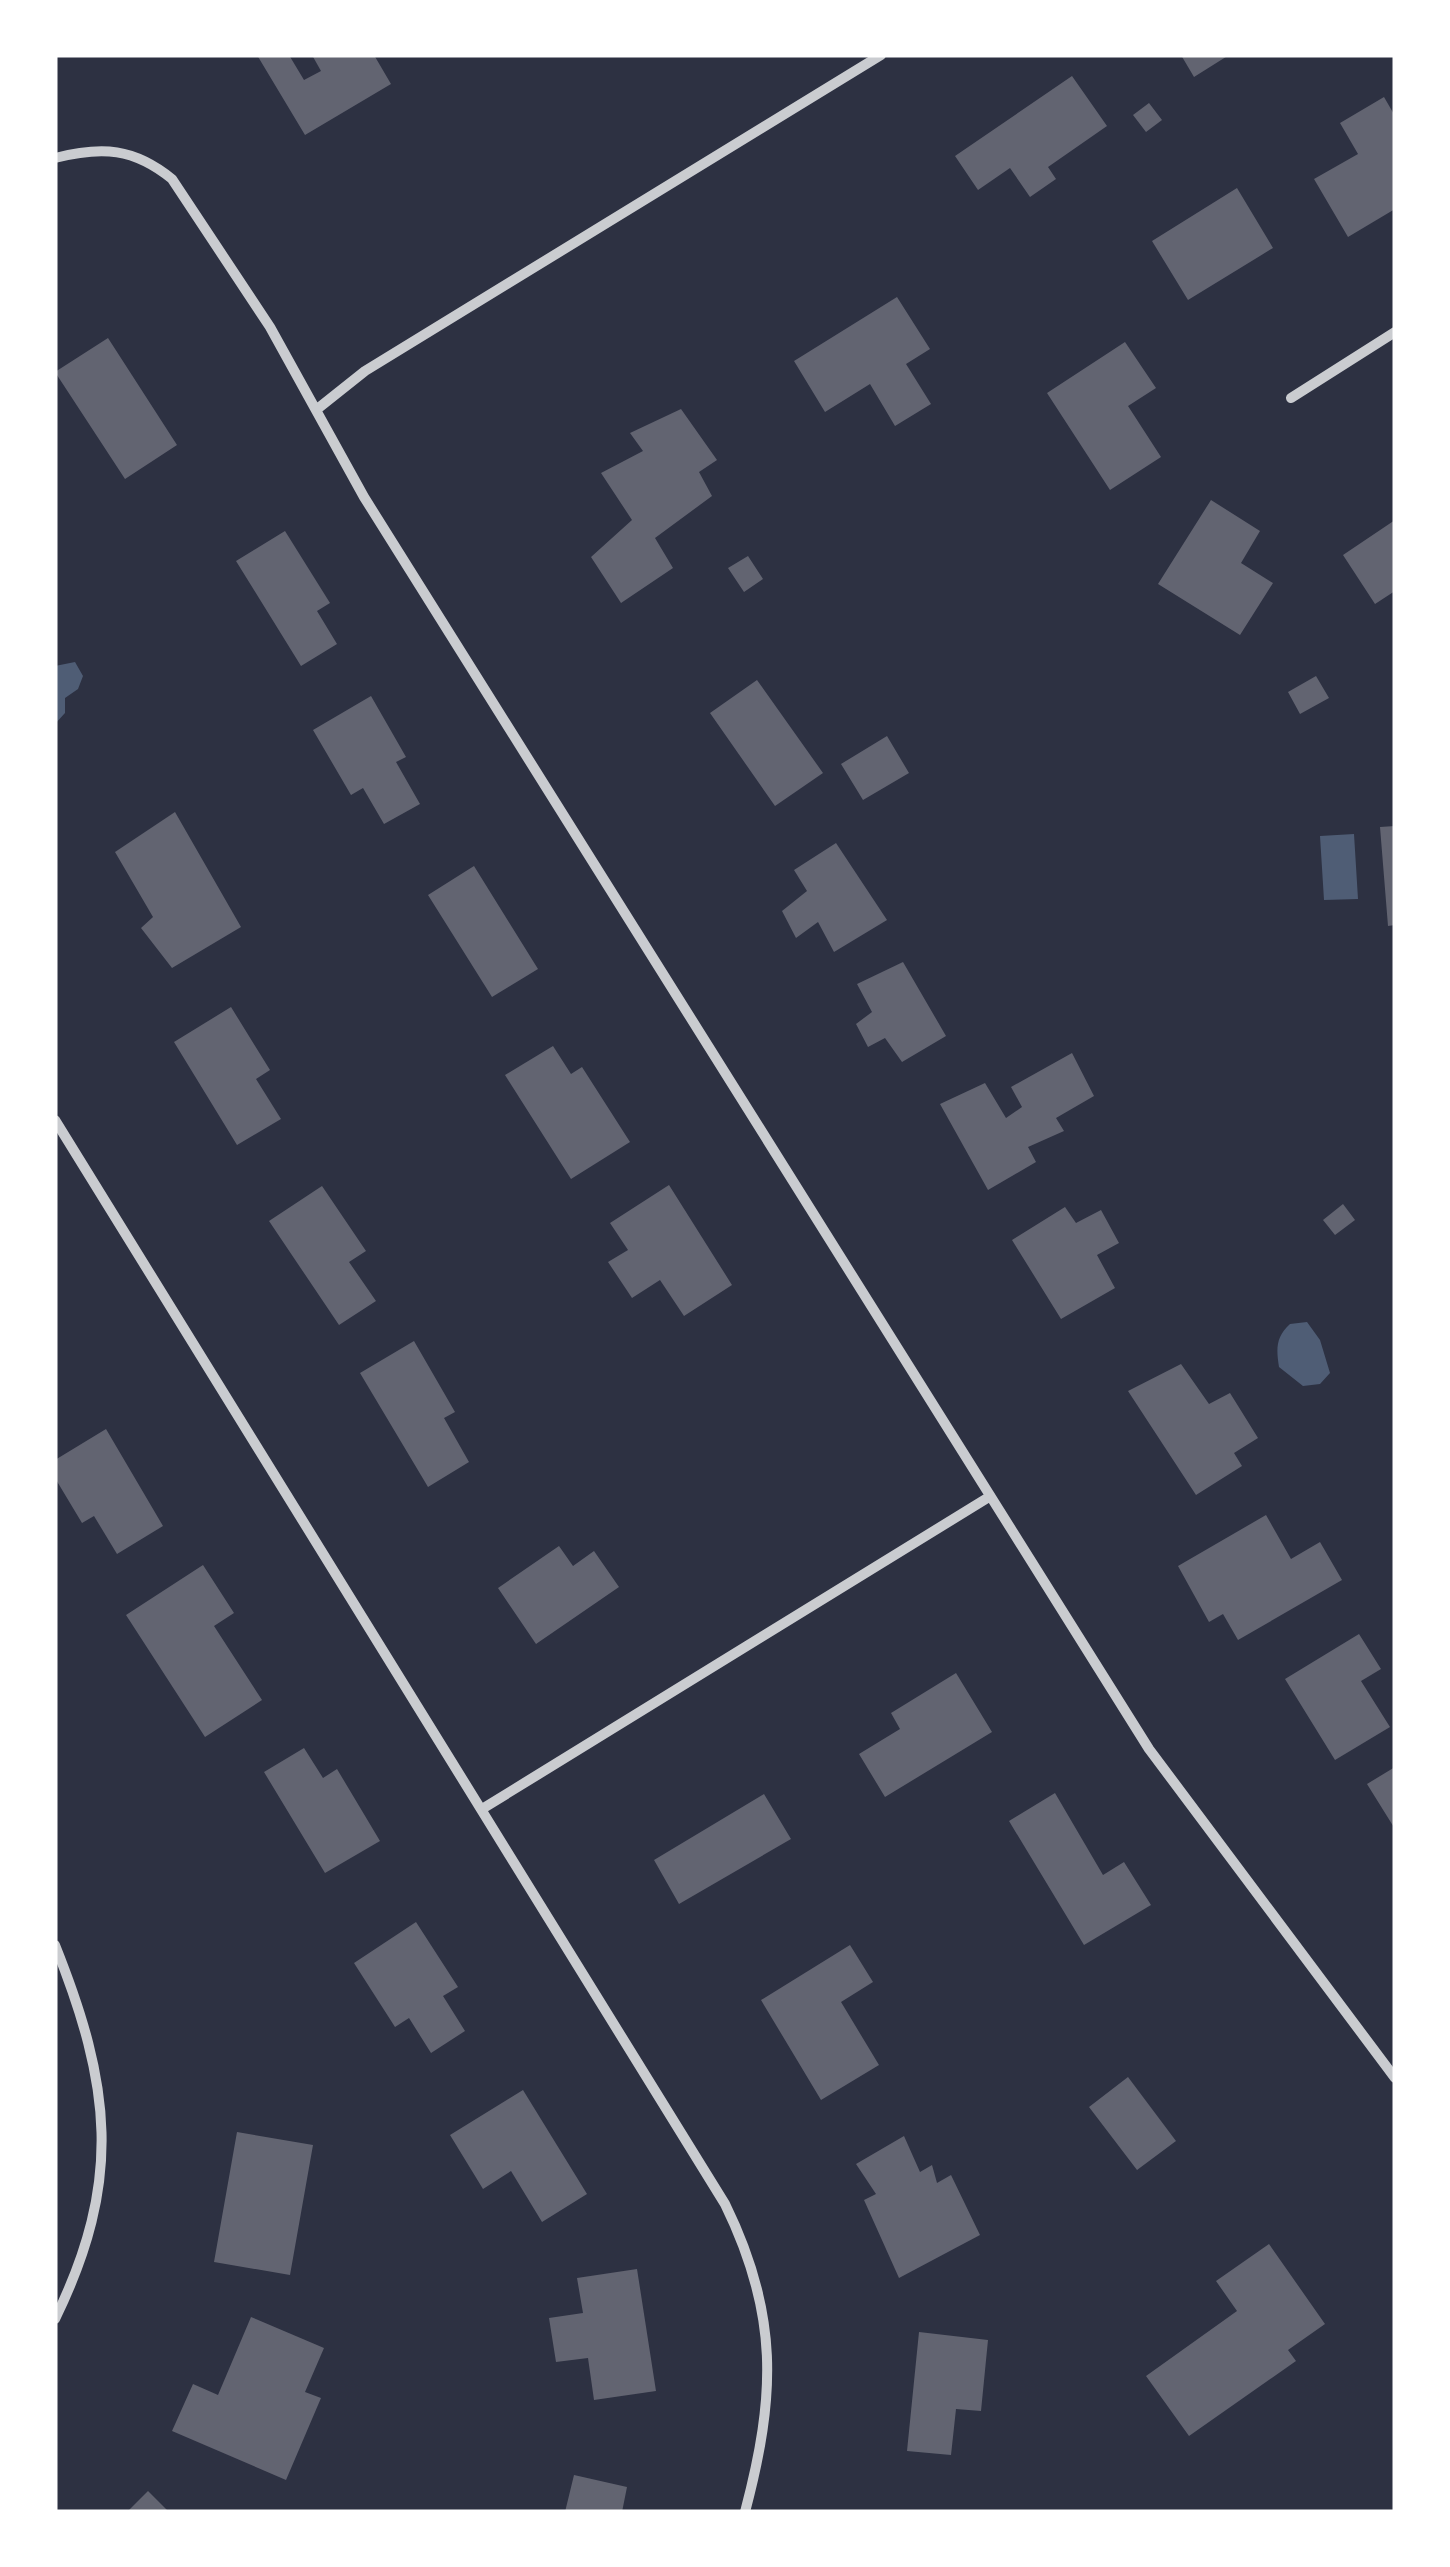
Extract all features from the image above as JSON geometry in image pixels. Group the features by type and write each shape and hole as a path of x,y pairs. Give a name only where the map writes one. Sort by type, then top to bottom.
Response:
{"street":[{"path":"316,410 365,372 881,55"},
{"path":"55,158 108,149 128,151 150,161 172,179 270,327 364,497 1149,1749 1395,2078"},
{"path":"1291,398 1395,332"},
{"path":"55,1120 725,2204 749,2252 769,2341 770,2379 762,2447 745,2512"},
{"path":"482,1809 989,1496"},
{"path":"55,1945 80,2009 102,2093 100,2173 84,2258 55,2319"}],"water":[{"path":"75,662 83,676 78,689 65,698 65,713 55,724 55,666"},
{"path":"1354,834 1358,899 1324,900 1320,836"},
{"path":"1307,1322 1320,1340 1330,1373 1320,1384 1303,1386 1279,1367 1277,1348 1290,1324"}],"building":[{"path":"257,55 289,55 304,80 321,71 312,55 374,55 391,84 305,135"},
{"path":"1181,55 1229,55 1194,77"},
{"path":"1072,76 1107,126 1048,167 1056,179 1030,197 1010,168 978,190 955,156"},
{"path":"1384,97 1395,116 1395,209 1348,237 1314,179 1358,154 1340,123"},
{"path":"1149,103 1162,120 1146,132 1133,115"},
{"path":"1237,188 1273,248 1188,300 1152,241"},
{"path":"897,297 930,349 906,364 931,404 895,426 870,384 825,412 794,361"},
{"path":"108,338 177,445 125,479 55,372"},
{"path":"1125,342 1156,388 1128,406 1161,457 1110,490 1047,393"},
{"path":"681,409 717,460 699,472 712,496 655,538 673,568 621,603 591,557 632,520 601,473 643,451 630,433"},
{"path":"1211,500 1260,531 1241,563 1273,583 1240,635 1158,584"},
{"path":"1395,520 1395,591 1375,604 1343,555"},
{"path":"285,531 330,603 317,611 337,644 301,666 236,561"},
{"path":"748,556 763,579 744,592 728,568"},
{"path":"1316,676 1329,698 1300,714 1288,692"},
{"path":"757,680 823,773 775,806 710,713"},
{"path":"371,696 406,757 396,762 420,804 384,824 363,788 351,795 313,730"},
{"path":"887,736 909,773 863,800 841,764"},
{"path":"175,812 241,927 172,968 141,928 153,917 115,852"},
{"path":"1395,826 1395,925 1388,926 1380,827"},
{"path":"836,843 887,920 834,952 818,922 796,938 782,911 807,891 794,870"},
{"path":"474,866 538,969 492,997 428,895"},
{"path":"903,962 946,1036 902,1062 885,1038 868,1047 856,1024 872,1012 857,984"},
{"path":"231,1007 270,1070 256,1079 281,1119 237,1145 174,1042"},
{"path":"553,1046 571,1074 582,1067 630,1142 571,1179 505,1075"},
{"path":"1072,1053 1094,1096 1056,1118 1064,1131 1028,1147 1036,1162 988,1190 940,1104 985,1083 1006,1118 1022,1107 1011,1087"},
{"path":"669,1185 732,1285 684,1316 660,1280 632,1298 608,1262 628,1250 610,1223"},
{"path":"322,1186 366,1251 349,1262 376,1301 339,1325 269,1221"},
{"path":"1343,1204 1355,1220 1335,1235 1323,1220"},
{"path":"1065,1207 1076,1223 1101,1210 1119,1243 1097,1255 1115,1288 1061,1319 1012,1240"},
{"path":"414,1341 455,1412 444,1418 469,1462 428,1487 360,1373"},
{"path":"1181,1364 1209,1404 1230,1393 1258,1438 1234,1453 1242,1466 1196,1495 1128,1391"},
{"path":"106,1429 163,1526 117,1554 94,1516 82,1523 55,1478 55,1460"},
{"path":"1266,1515 1291,1559 1320,1542 1342,1580 1238,1640 1223,1614 1209,1622 1178,1566"},
{"path":"559,1546 573,1566 594,1551 619,1587 536,1644 498,1588"},
{"path":"203,1565 234,1613 214,1626 262,1700 205,1737 126,1615"},
{"path":"1359,1634 1381,1669 1361,1681 1390,1727 1335,1760 1285,1679"},
{"path":"956,1673 992,1732 885,1797 859,1754 900,1729 891,1713"},
{"path":"304,1748 323,1778 337,1769 380,1841 325,1873 264,1772"},
{"path":"1395,1767 1395,1829 1367,1784"},
{"path":"1055,1793 1103,1875 1124,1862 1151,1905 1084,1945 1009,1821"},
{"path":"764,1794 791,1839 679,1904 654,1860"},
{"path":"416,1922 458,1987 443,1996 465,2031 431,2053 409,2018 395,2027 354,1963"},
{"path":"850,1945 873,1982 841,2002 879,2065 821,2100 761,2000"},
{"path":"1128,2077 1176,2141 1137,2170 1089,2107"},
{"path":"523,2090 587,2194 542,2222 511,2171 483,2189 450,2135"},
{"path":"237,2132 313,2145 290,2275 214,2262"},
{"path":"904,2136 920,2172 932,2165 937,2183 951,2175 980,2235 899,2278 864,2200 876,2194 856,2164"},
{"path":"1269,2244 1325,2324 1288,2350 1296,2361 1189,2436 1146,2376 1237,2311 1216,2281"},
{"path":"637,2269 656,2391 594,2400 588,2358 556,2362 549,2318 583,2313 577,2278"},
{"path":"251,2317 324,2348 305,2392 321,2398 286,2480 172,2431 193,2384 218,2395"},
{"path":"919,2332 988,2340 981,2411 956,2409 951,2455 907,2451"},
{"path":"574,2475 627,2487 622,2512 565,2512"},
{"path":"148,2491 169,2512 127,2512"}]}
